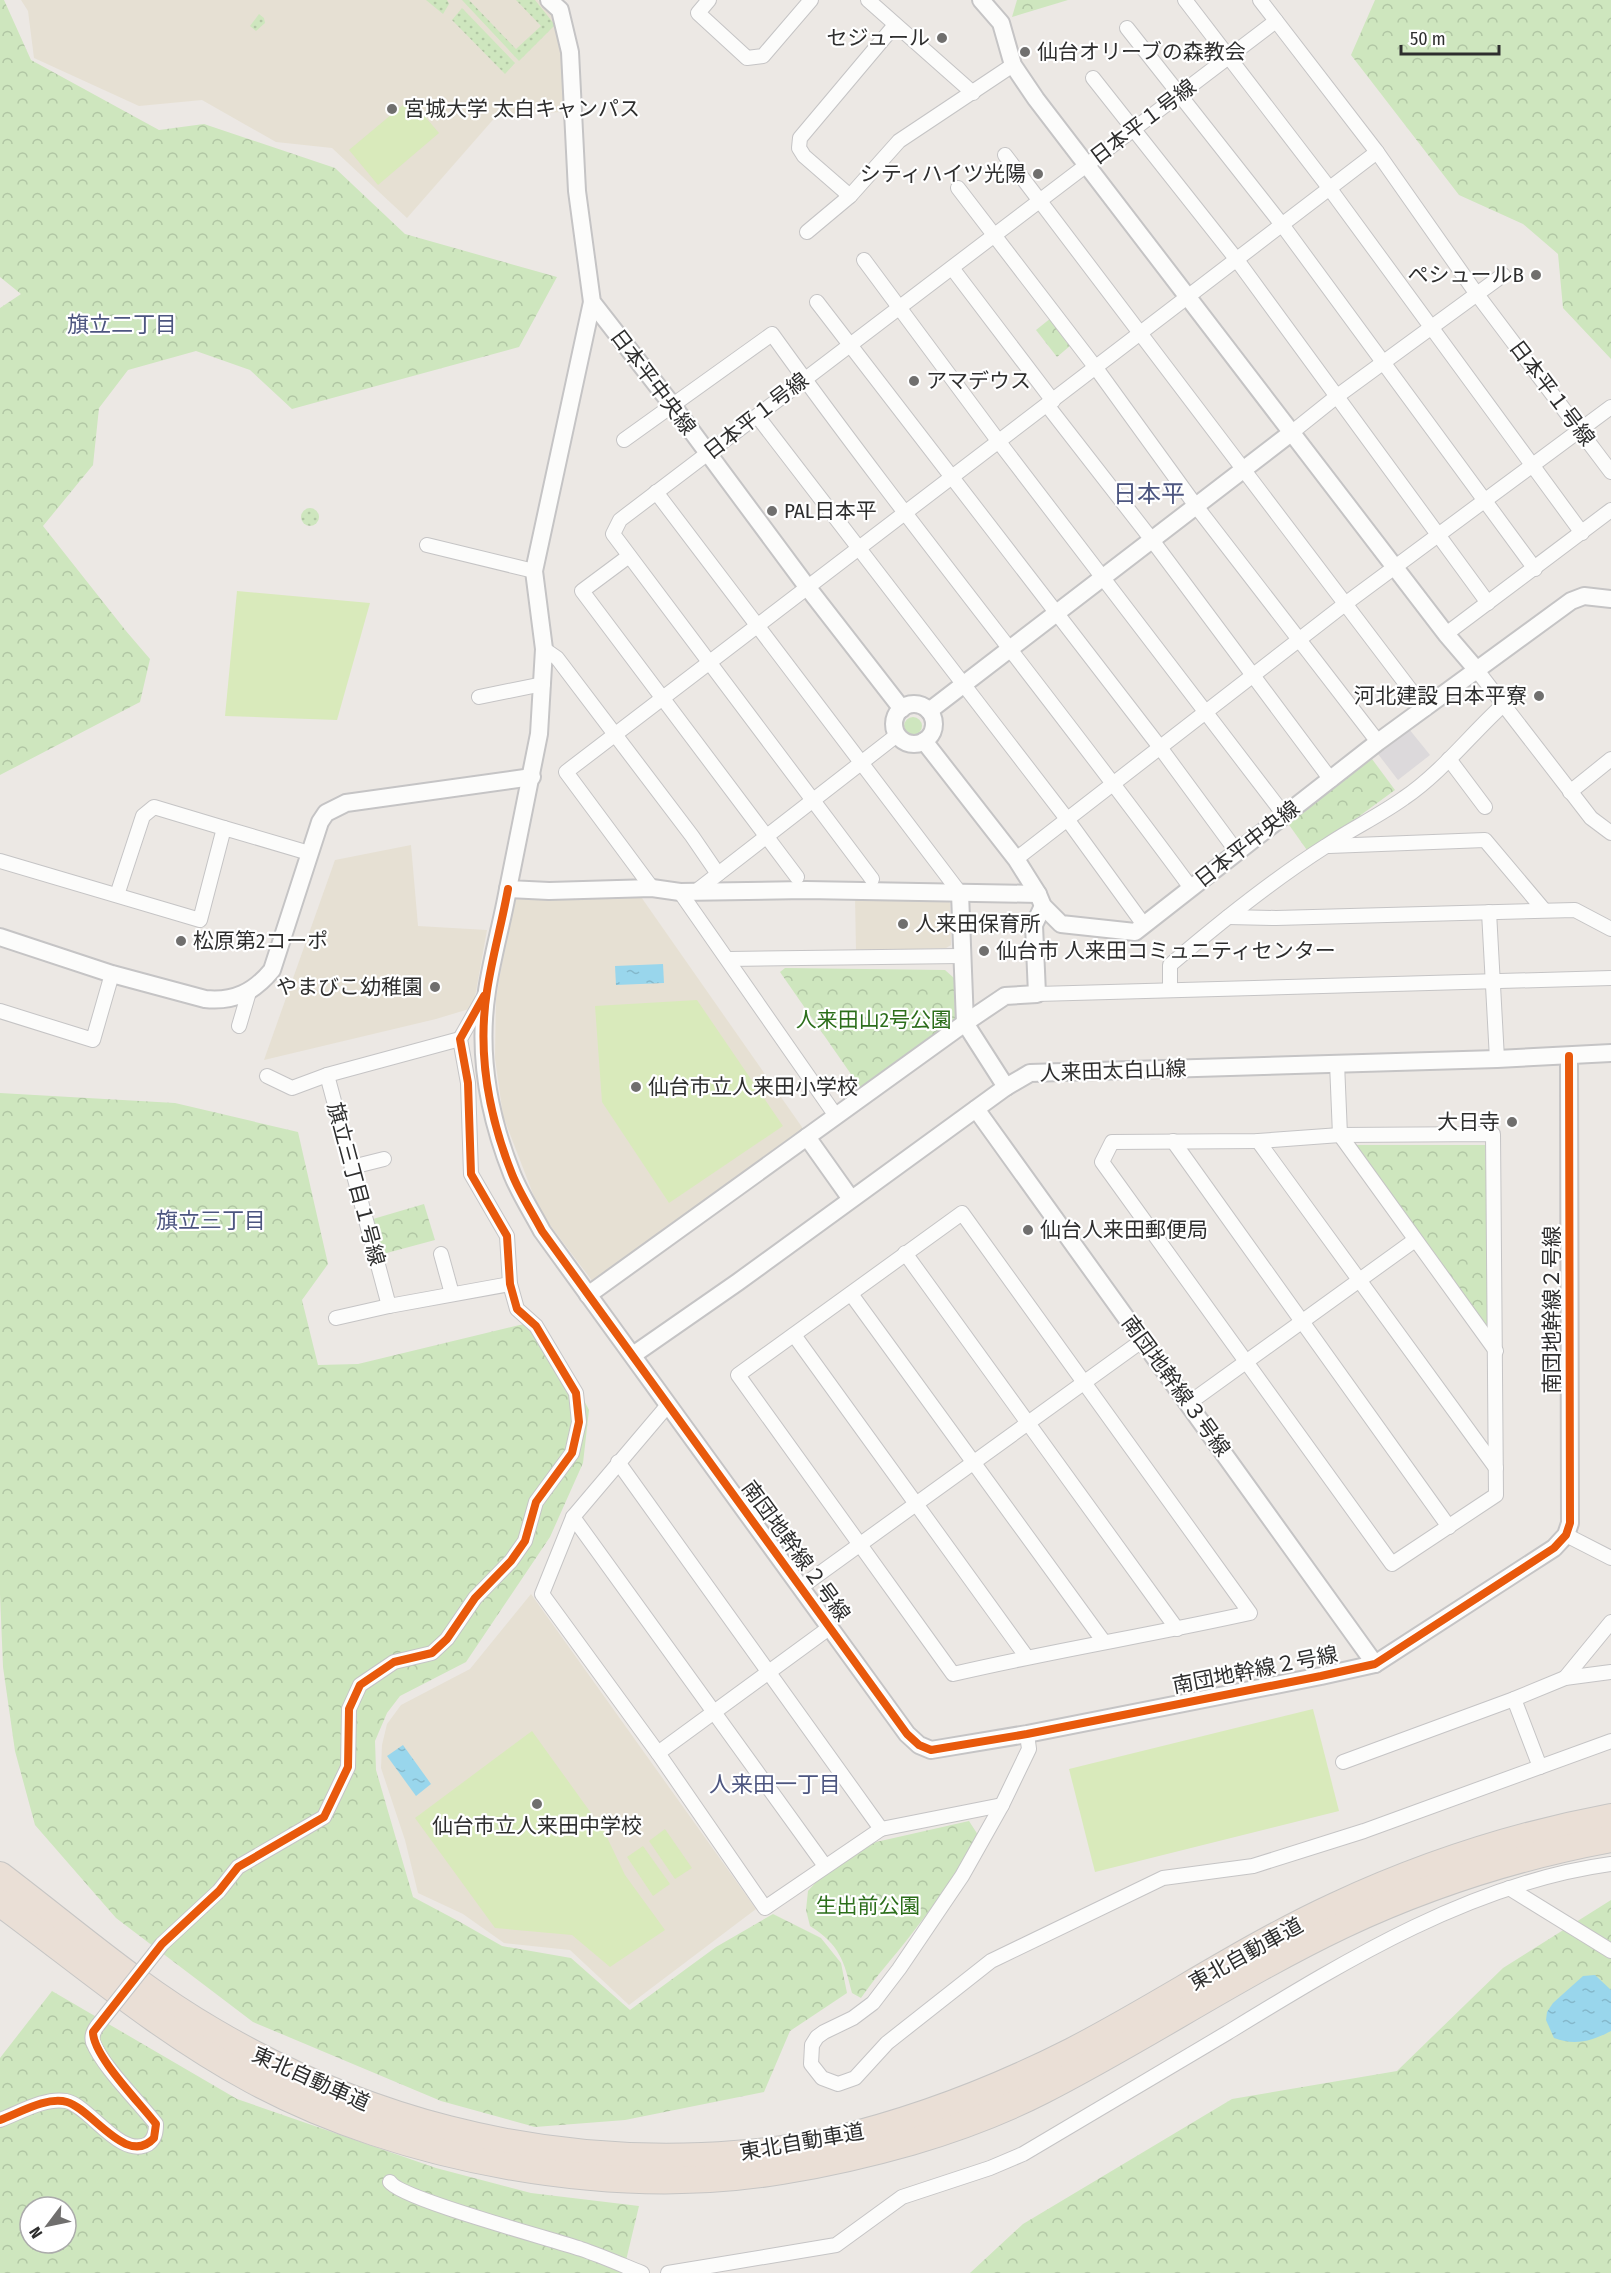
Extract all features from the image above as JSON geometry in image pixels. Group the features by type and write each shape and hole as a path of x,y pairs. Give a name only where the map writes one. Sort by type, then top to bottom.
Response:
{"highway":[{"name":"東北自動車道","path":"0,1875 162,1998 210,2030 310,2083 411,2120 474,2136 566,2152 617,2157 666,2157 773,2150 828,2141 882,2127 966,2100 1076,2049 1264,1942 1354,1898 1457,1856 1521,1837 1611,1817"},
{"name":"東北自動車道","path":"0,1903 151,2018 204,2052 254,2081 358,2127 455,2156 553,2173 622,2178 720,2178 779,2172 879,2151 935,2135 983,2117 1035,2095 1088,2067 1277,1959 1342,1925 1407,1897 1469,1875 1529,1857 1611,1839"}],"street":[{"path":"709,0 698,14 747,58 763,56 811,0"},
{"path":"868,0 973,93"},
{"path":"981,0 1000,23 1013,65 1036,99 1446,634 1504,704 1591,818 1611,833"},
{"path":"1185,0 1330,189 1582,533"},
{"path":"1260,0 1276,21"},
{"path":"559,3 570,51 577,191 592,302"},
{"name":"日本平１号線","path":"628,556 613,534 621,520 1276,21 1377,152 1476,293 1611,472"},
{"path":"850,196 804,156 799,148 800,138 895,25"},
{"path":"1127,28 1283,226 1534,569"},
{"path":"807,232 850,196 898,141 1013,65"},
{"path":"1093,78 1237,260 1488,603"},
{"path":"652,888 566,772 1377,152"},
{"path":"1005,155 1425,709"},
{"path":"958,188 1096,368 1196,506 1378,742"},
{"path":"864,260 999,442 1285,816"},
{"path":"952,268 1331,780"},
{"path":"929,711 1336,397 1503,275"},
{"name":"日本平中央線","path":"592,302 902,709"},
{"name":"南団地幹線２号線","path":"592,302 534,571 544,648 543,684 539,734 532,777 487,992 483,1036 485,1073 491,1110 513,1176 542,1231 829,1628 907,1734 918,1745 931,1750 941,1749 1027,1734 1315,1678 1375,1664 1554,1548 1566,1535 1570,1523 1569,1056"},
{"path":"817,302 950,478 1159,746 1237,852"},
{"path":"624,440 772,334 904,513 1114,782 1191,888"},
{"path":"1016,859 1300,638 1611,407"},
{"path":"758,417 1067,819 1144,925"},
{"path":"656,492 960,892 965,1023 1006,1087"},
{"path":"1446,634 1611,510"},
{"path":"427,545 534,571"},
{"path":"797,877 582,591 628,556 872,879"},
{"name":"日本平中央線","path":"924,741 1016,859 1040,900 1061,924 1135,932 1378,742 1571,600 1584,596 1611,599"},
{"path":"544,648 557,658 692,836 718,874"},
{"path":"479,697 543,684"},
{"path":"1170,988 1170,965 1228,917 1325,846 1405,798 1449,759 1504,704"},
{"path":"919,705 929,711 934,724 930,737 912,744 901,740 894,724 895,718 902,709 919,705"},
{"path":"688,892 718,874 768,837 897,735"},
{"path":"1449,759 1485,807"},
{"path":"1570,792 1611,759"},
{"path":"0,937 112,974 206,999 219,1000 249,992 272,970 309,853 320,822 326,813 346,804 532,777"},
{"path":"117,895 142,816 154,807 309,853"},
{"path":"0,861 200,920 224,828"},
{"path":"1325,846 1485,840 1544,910"},
{"path":"508,889 549,891 652,888 688,892 806,890 960,892 1040,900 1034,925 1037,993"},
{"path":"688,892 729,959 836,1116"},
{"path":"1228,917 1276,918 1575,910 1611,929"},
{"path":"1489,912 1497,1059"},
{"path":"729,959 962,956"},
{"path":"0,1011 93,1040 112,974"},
{"path":"588,1295 1005,996 1170,988 1611,978"},
{"path":"239,1026 249,992"},
{"path":"0,2120 45,2103 62,2101 76,2106 105,2130 127,2144 135,2147 151,2141 156,2124 108,2065 93,2041 93,2032 162,1944 219,1890 238,1868 324,1817 348,1767 349,1709 360,1685 394,1662 432,1653 447,1639 475,1598 511,1562 525,1540 536,1502 572,1453 579,1422 576,1393 536,1326 517,1308 510,1284 507,1236 471,1173 468,1083 460,1039 487,992"},
{"name":"旗立三丁目１号線","path":"389,1306 327,1075 460,1039"},
{"name":"人来田太白山線","path":"633,1355 738,1282 1006,1087 1030,1073 1497,1059 1611,1053"},
{"path":"1337,1063 1340,1136 1496,1351"},
{"path":"267,1076 292,1088 327,1075"},
{"name":"南団地幹線３号線","path":"976,1109 1375,1664"},
{"path":"1492,1134 1496,1495 1392,1564 1102,1162 1112,1142 1258,1141 1340,1136 1492,1134"},
{"path":"807,1137 851,1199"},
{"path":"1173,1141 1449,1527"},
{"path":"1258,1141 1496,1468"},
{"path":"352,1167 384,1159"},
{"path":"962,1213 1250,1613 1177,1629 1026,1656 952,1674 738,1375 851,1294 962,1213"},
{"path":"1189,1403 1415,1240"},
{"path":"905,1253 1177,1629"},
{"path":"441,1254 452,1294"},
{"path":"336,1318 510,1284"},
{"path":"851,1294 1104,1642"},
{"path":"794,1335 1026,1656"},
{"path":"801,1587 1143,1340"},
{"path":"668,1405 573,1517 542,1594 658,1753 765,1908 881,1829 1002,1805"},
{"path":"618,1462 881,1829"},
{"path":"573,1517 825,1866"},
{"path":"1566,1535 1611,1558"},
{"path":"1565,1678 1611,1622"},
{"path":"658,1753 829,1628"},
{"path":"1343,1762 1565,1678 1611,1672"},
{"path":"1514,1699 1540,1767"},
{"path":"1027,1734 1029,1749 1002,1805 962,1876 873,2003 853,2018 824,2031 817,2037 810,2054 815,2072 822,2078 838,2084 855,2078 887,2043 991,1961 1163,1878 1253,1866 1364,1831 1611,1741"},
{"path":"668,2273 836,2245 902,2197 990,2168 1023,2154 1315,1980 1413,1927 1509,1888 1590,1866 1611,1864"},
{"path":"1509,1888 1611,1951"},
{"path":"390,2182 393,2188 424,2200 582,2249 642,2273"}],"shaded area":[{"name":"宮城大学 太白キャンパス","path":"21,0 538,0 558,20 565,56 566,112 498,114 407,218 332,148 276,142 202,100 139,106 34,58 28,11"},
{"path":"1409,729 1430,755 1398,780 1378,754"},
{"path":"411,845 418,926 487,930 475,997 469,1009 264,1060 335,860"},
{"name":"仙台市立人来田小学校","path":"639,894 804,1130 593,1282 540,1212 503,1116 495,1058 496,999 510,916 517,895"},
{"name":"人来田保育所","path":"855,895 944,898 950,903 951,945 946,948 856,951"},
{"name":"仙台市立人来田中学校","path":"531,1594 756,1909 629,2005 570,1950 504,1943 463,1914 418,1893 405,1840 381,1768 382,1745 387,1724 401,1705 470,1669"}],"green space":[{"path":"0,0 4,0 31,60 159,130 204,124 335,168 405,234 557,277 519,347 292,409 250,370 196,351 128,370 99,408 93,465 43,526 150,659 140,702 0,775 0,308 21,294 0,277"},
{"path":"426,0 447,0 449,4 443,14"},
{"path":"462,0 469,0 516,49 541,26 516,0 535,0 555,25 519,61"},
{"path":"1017,0 1068,0 1012,17"},
{"path":"1375,0 1611,0 1611,359 1563,308 1558,254 1523,224 1459,195 1351,55"},
{"path":"462,8 515,63 505,74 452,20"},
{"path":"259,14 264,18 265,23 256,31 250,26"},
{"path":"410,99 439,133 378,185 349,150"},
{"path":"1051,318 1071,345 1057,357 1036,330"},
{"path":"310,508 316,511 319,517 316,523 310,526 304,523 301,517 304,511"},
{"path":"237,591 370,603 337,720 225,716"},
{"path":"909,717 917,717 922,722 920,733 909,735 904,730 904,722"},
{"path":"1372,759 1395,790 1309,853 1287,822"},
{"name":"人来田山2号公園","path":"785,968 945,970 954,978 955,1018 950,1027 862,1090 780,972"},
{"path":"697,1000 783,1126 669,1203 602,1102 595,1006"},
{"path":"0,1093 175,1103 298,1132 328,1264 302,1300 318,1365 358,1364 524,1324 562,1359 589,1410 583,1463 550,1537 466,1662 400,1696 387,1713 375,1741 376,1770 413,1897 502,1946 571,1958 630,2010 716,1947 773,1914 821,1938 841,1963 847,1993 790,2031 764,2092 625,2120 535,2127 441,2101 253,2022 116,1918 35,1825 15,1751 3,1667 0,1594"},
{"path":"1355,1145 1485,1145 1492,1328 1487,1330"},
{"path":"424,1204 435,1240 383,1254 373,1219"},
{"path":"1313,1709 1339,1811 1095,1872 1069,1769"},
{"path":"532,1731 604,1831 625,1875 665,1930 610,1967 572,1935 495,1928 415,1818"},
{"name":"生出前公園","path":"969,1821 980,1838 946,1888 861,1998 852,1993 843,1963 834,1947 810,1926 806,1910 808,1891 825,1872 876,1842"},
{"path":"665,1829 692,1868 675,1879 649,1841"},
{"path":"643,1846 670,1884 653,1896 627,1857"},
{"path":"1611,1900 1611,2273 970,2273 1023,2224 1232,2099 1397,2071 1503,1968"},
{"path":"52,1991 237,2099 436,2168 531,2193 639,2206 623,2273 0,2273 0,2058"}],"water":[{"path":"663,964 664,983 616,985 615,966"},
{"path":"403,1745 431,1784 416,1796 387,1756"},
{"path":"1595,1975 1611,1990 1611,2031 1576,2042 1554,2038 1546,2020 1547,2012 1553,2003 1583,1976"}],"cycle path":[{"path":"508,889 489,978 483,1038 491,1107 504,1152 519,1189 542,1231 907,1734 919,1745 931,1750 1027,1734 1375,1664 1554,1548 1566,1535 1570,1523 1569,1056"},
{"path":"0,2120 42,2103 59,2101 77,2107 121,2142 133,2146 144,2145 154,2138 156,2124 109,2066 95,2042 93,2032 162,1944 219,1891 238,1867 324,1817 348,1767 349,1709 360,1685 394,1662 432,1653 447,1639 475,1598 511,1561 525,1541 536,1502 572,1453 579,1422 576,1393 536,1326 517,1309 510,1284 507,1236 471,1174 468,1083 460,1039 484,996"}],"place":[{"name":"セジュール","path":"942,38"},
{"name":"仙台オリーブの森教会","path":"1025,52"},
{"name":"宮城大学 太白キャンパス","path":"392,109"},
{"name":"シティハイツ光陽","path":"1038,174"},
{"name":"ぺシュールB","path":"1536,275"},
{"name":"アマデウス","path":"914,381"},
{"name":"PAL日本平","path":"772,511"},
{"name":"河北建設 日本平寮","path":"1539,696"},
{"name":"人来田保育所","path":"903,924"},
{"name":"松原第2コーポ","path":"181,941"},
{"name":"仙台市 人来田コミュニティセンター","path":"984,951"},
{"name":"やまびこ幼稚園","path":"435,987"},
{"name":"仙台市立人来田小学校","path":"636,1087"},
{"name":"大日寺","path":"1512,1122"},
{"name":"仙台人来田郵便局","path":"1028,1230"},
{"name":"仙台市立人来田中学校","path":"537,1804"}],"district":[{"name":"旗立二丁目","path":"122,324"},
{"name":"日本平","path":"1149,494"},
{"name":"旗立三丁目","path":"211,1220"},
{"name":"人来田一丁目","path":"775,1784"}]}
